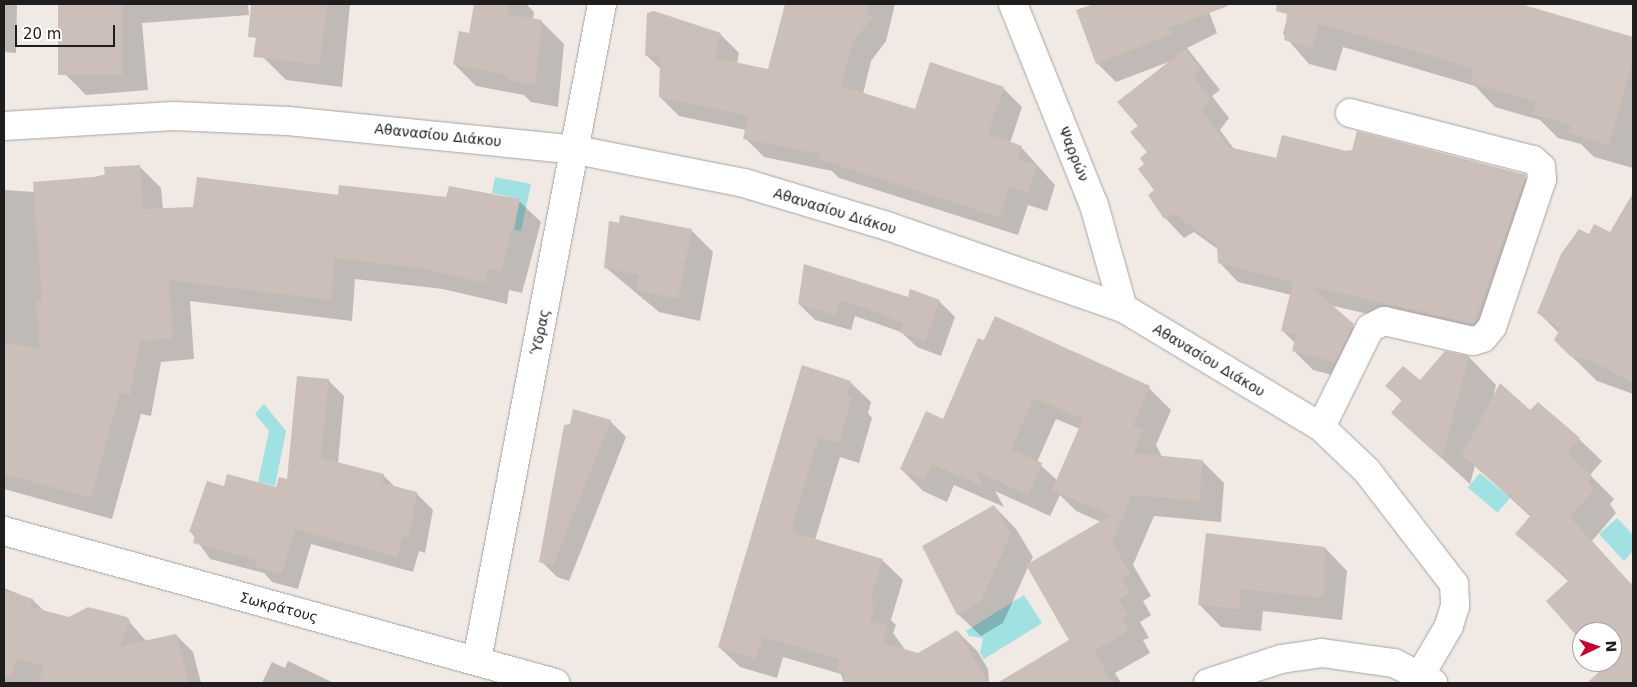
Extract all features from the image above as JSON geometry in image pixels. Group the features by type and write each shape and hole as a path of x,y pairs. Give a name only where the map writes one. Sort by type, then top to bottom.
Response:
{"street":[{"name":"Ύδρας","path":"476,660 576,150 602,4"},
{"name":"Ψαρρών","path":"1014,4 1094,205 1123,308"},
{"path":"1321,427 1370,328 1384,321 1473,341 1483,338 1492,328 1542,180 1541,167 1533,160 1350,113"},
{"name":"Αθανασίου Διάκου","path":"4,126 174,116 288,121 576,150 744,183 886,226 1123,308 1321,427 1367,471 1454,584 1455,606 1449,626 1427,679"},
{"name":"Σωκράτους","path":"4,531 476,660 501,676 555,683"},
{"path":"1208,683 1281,659 1322,653 1358,655 1427,679"}],"water":[{"path":"495,177 531,184 521,231 514,230 520,199 492,193"},
{"path":"264,404 286,431 275,486 258,482 269,431 255,414"},
{"path":"1480,473 1510,498 1498,513 1468,488"},
{"path":"1617,518 1633,535 1633,551 1624,561 1599,534"},
{"path":"1024,595 1042,623 984,659 980,653 983,638 969,636 966,631"}],"building":[{"path":"58,4 122,4 122,75 58,75"},
{"path":"327,4 320,65 253,57 256,38 248,37 251,5"},
{"path":"474,4 509,4 508,14 542,20 535,86 508,80 509,75 453,64 459,31 469,33"},
{"path":"785,4 869,4 866,14 874,16 853,42 841,86 915,109 930,62 1004,87 988,134 1022,146 1018,159 1037,165 1028,193 1009,187 999,217 818,159 820,154 743,139 748,116 659,97 660,58 645,55 647,13 654,11 721,33 715,58 768,69"},
{"path":"1094,4 1227,4 1228,6 1169,28 1173,34 1096,64 1076,10"},
{"path":"1277,4 1521,4 1633,37 1633,60 1609,145 1568,133 1571,125 1533,114 1536,102 1470,83 1474,70 1443,59 1319,24 1312,48 1284,40 1287,14 1276,11"},
{"path":"1185,49 1201,70 1193,76 1210,98 1201,110 1229,147 1276,158 1282,135 1346,151 1352,150 1357,131 1526,175 1474,324 1310,286 1354,324 1336,362 1292,351 1296,335 1281,331 1293,282 1218,263 1217,245 1174,214 1164,219 1148,195 1154,190 1138,169 1144,164 1140,158 1147,152 1130,132 1138,126 1117,102"},
{"path":"140,165 143,209 193,207 197,177 338,195 339,185 446,197 449,186 520,199 501,272 488,269 485,283 420,268 334,258 331,300 169,280 173,338 140,341 130,395 120,393 91,498 4,474 4,342 40,349 36,301 42,301 33,182 105,176 104,167"},
{"path":"1633,193 1633,383 1592,361 1570,356 1554,340 1560,329 1537,313 1561,254 1579,229 1589,234 1594,224 1610,232"},
{"path":"620,215 692,229 678,299 636,290 639,275 604,268 609,221 619,223"},
{"path":"804,264 908,297 910,289 940,300 925,341 899,332 903,323 851,303 839,301 835,315 798,304"},
{"path":"995,316 1150,386 1133,426 1143,430 1133,453 1203,460 1199,501 1132,495 1112,542 1130,574 1122,578 1130,593 1119,600 1128,615 1122,618 1129,630 1094,651 1113,683 997,683 1069,640 1026,565 1111,515 1052,490 1083,419 1034,398 1011,449 1042,463 1028,495 975,471 984,487 932,464 924,481 900,469 926,411 943,419 978,338 984,340"},
{"path":"1445,351 1469,356 1442,459 1391,413 1402,400 1385,386 1403,366 1420,380"},
{"path":"802,365 851,381 847,394 852,396 839,443 819,437 792,526 795,533 883,559 870,601 876,603 870,621 887,626 883,643 918,653 957,630 988,683 843,683 846,674 836,671 839,659 763,637 756,659 718,647"},
{"path":"297,376 329,379 321,458 384,474 382,483 417,492 409,538 403,536 397,557 295,529 282,574 255,566 256,560 193,543 195,534 189,532 207,481 224,486 227,474 276,487 279,477 287,479"},
{"path":"1500,383 1530,410 1538,402 1580,438 1567,453 1592,476 1588,481 1594,490 1570,517 1633,587 1633,683 1587,683 1599,672 1622,672 1622,622 1572,622 1572,631 1546,601 1569,580 1515,534 1531,515 1462,455"},
{"path":"573,409 611,420 553,566 539,562 564,425 570,424"},
{"path":"994,505 1011,534 981,601 957,615 922,546"},
{"path":"1206,533 1325,547 1324,593 1319,598 1241,589 1239,609 1198,605"},
{"path":"4,590 33,599 31,607 69,617 88,607 127,617 130,621 120,646 176,634 189,683 38,683 44,666 17,659 12,676 4,675"}]}
